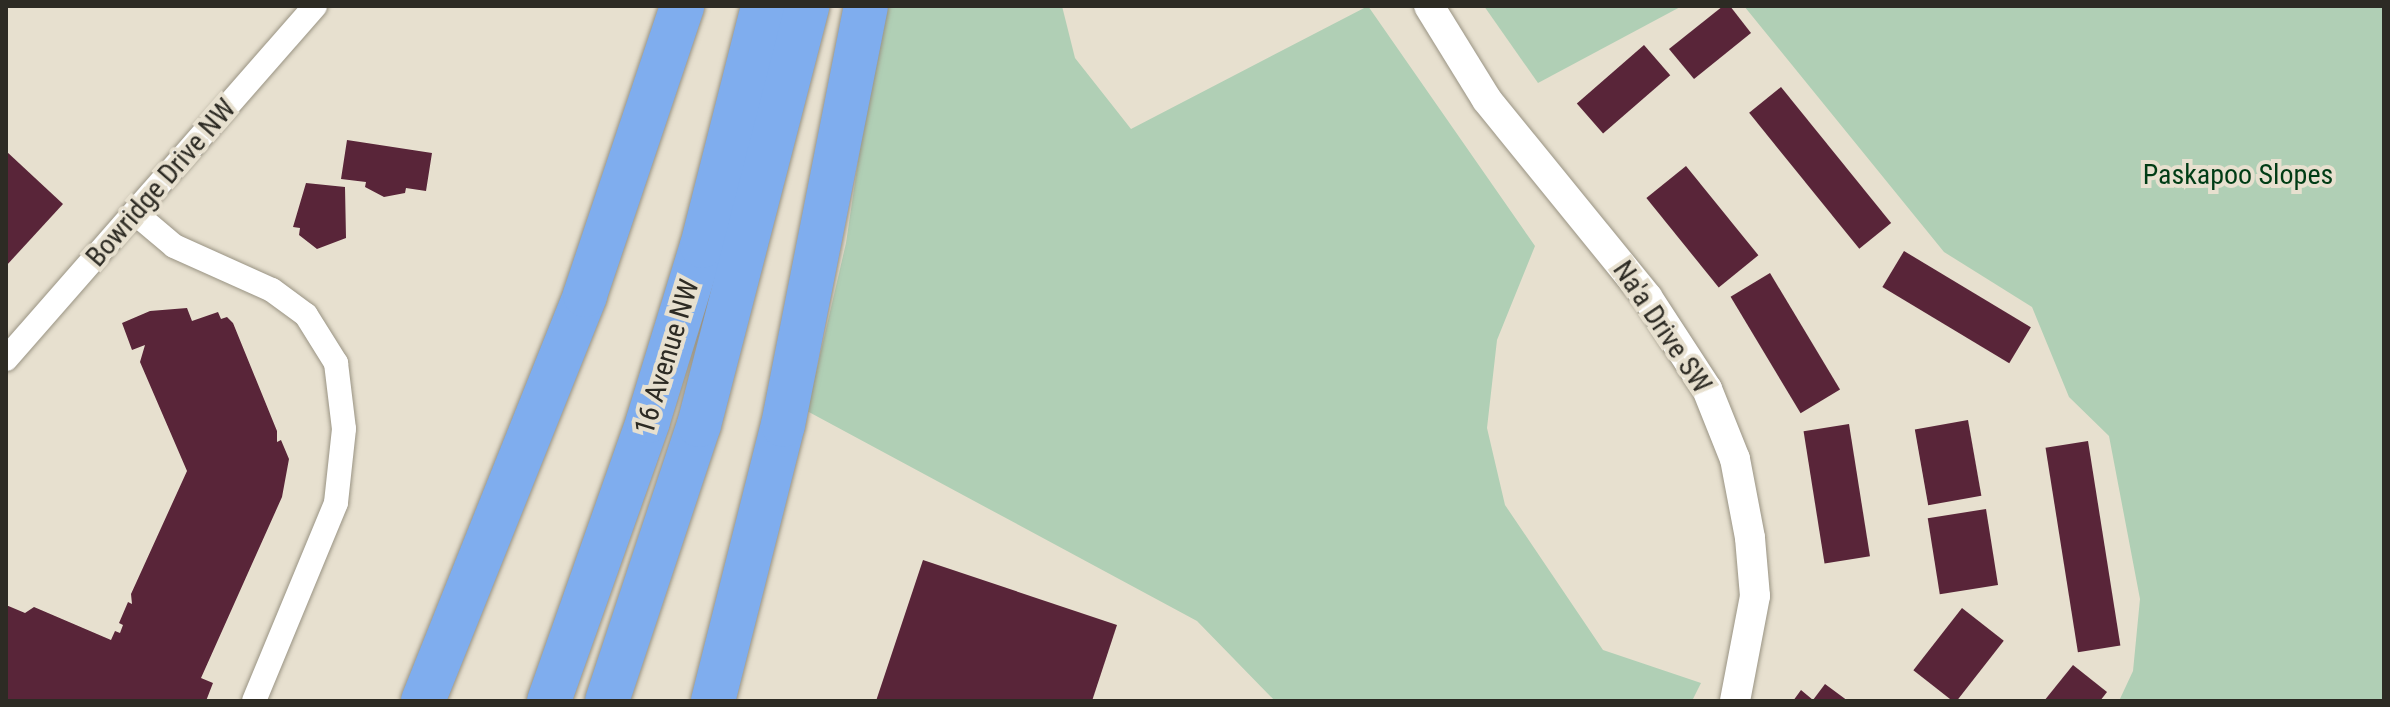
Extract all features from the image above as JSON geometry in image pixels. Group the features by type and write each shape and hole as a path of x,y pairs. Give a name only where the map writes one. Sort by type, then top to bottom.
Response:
{"highway":[{"path":"423,701 585,295 682,6"},
{"name":"16 Avenue NW","path":"549,701 653,406 702,246 763,6"},
{"name":"16 Avenue NW","path":"607,701 699,425 807,6"},
{"path":"713,701 783,425 866,6"}],"street":[{"name":"Bowridge Drive NW","path":"6,359 315,6"},
{"name":"Na'a Drive SW","path":"1429,6 1487,100 1647,297 1707,389 1735,459 1750,538 1755,596 1735,701"},
{"path":"135,213 174,246 272,290 306,315 336,363 344,429 336,503 254,701"}],"green space":[{"path":"881,6 1062,6 1075,58 1131,129 1368,6 1535,246 1497,340 1487,428 1505,505 1603,650 1701,683 1692,701 1275,701 1197,621 807,411 846,243"},
{"path":"1484,6 1682,6 1538,83"},
{"name":"Paskapoo Slopes","path":"1744,6 2384,6 2384,701 2119,701 2133,671 2140,599 2109,436 2069,397 2032,307 1944,252"}],"building":[{"path":"1723,6 1730,6 1751,33 1694,79 1669,49"},
{"path":"1644,45 1670,75 1603,134 1577,103"},
{"path":"1781,87 1891,223 1859,249 1749,113"},
{"path":"347,140 432,153 426,191 406,188 405,193 384,197 365,187 366,182 341,179"},
{"path":"6,151 63,204 6,266"},
{"path":"1686,166 1758,255 1719,287 1646,198"},
{"path":"306,183 345,187 346,238 317,249 299,235 300,228 293,227"},
{"path":"1904,251 2031,327 2009,363 1882,287"},
{"path":"1770,273 1840,390 1801,413 1731,297"},
{"path":"187,308 192,321 218,312 221,319 227,317 233,323 277,431 277,442 281,440 289,459 282,497 201,678 213,683 206,701 6,701 6,605 25,613 34,607 111,640 115,631 120,633 123,625 119,623 128,602 132,604 131,594 187,471 140,362 145,345 132,350 122,323 150,311"},
{"path":"1968,420 1981,496 1928,505 1915,429"},
{"path":"1849,424 1870,556 1825,564 1804,431"},
{"path":"2088,441 2120,645 2078,652 2046,448"},
{"path":"1986,509 1998,585 1940,594 1928,518"},
{"path":"923,560 1117,625 1092,701 876,701"},
{"path":"1962,608 2004,641 1957,701 1913,670"},
{"path":"2073,665 2107,692 2100,701 2044,701"},
{"path":"1825,684 1848,701 1793,701 1801,690 1813,700"}]}
